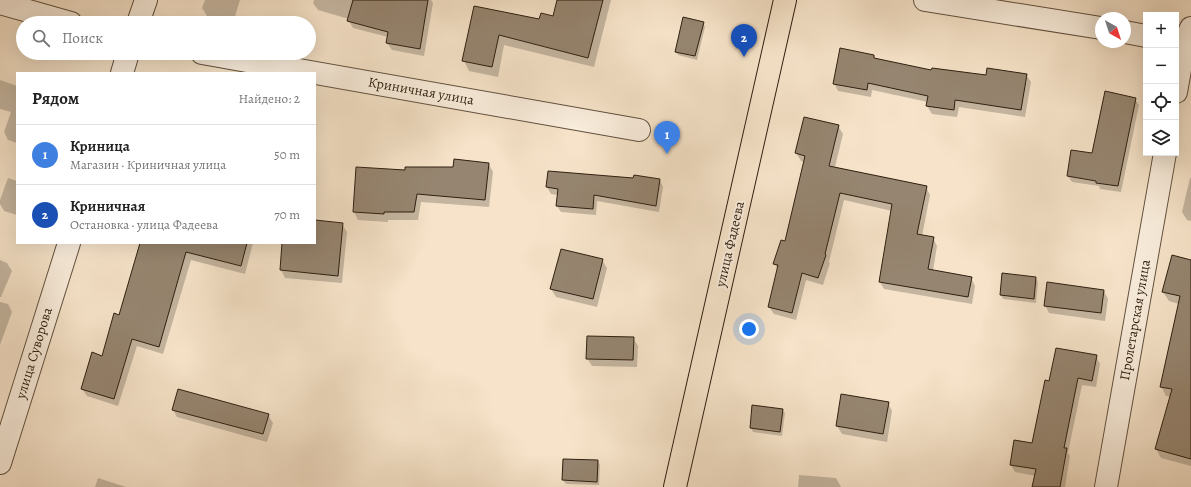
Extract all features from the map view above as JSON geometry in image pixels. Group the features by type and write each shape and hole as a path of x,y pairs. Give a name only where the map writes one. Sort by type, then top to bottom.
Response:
{"main road":[{"name":"улица Фадеева","path":"675,487 784,0"}],"street":[{"path":"140,16 146,0"},
{"path":"925,0 1095,27"},
{"path":"0,3 46,16"},
{"path":"1131,33 1143,35"},
{"path":"1177,84 1186,38"},
{"path":"122,72 126,60"},
{"name":"Криничная улица","path":"242,60 310,72"},
{"name":"Криничная улица","path":"316,73 639,130"},
{"name":"Пролетарская улица","path":"1106,487 1164,156"},
{"name":"улица Суворова","path":"0,464 69,244"}],"building":[{"path":"353,0 428,0 420,49 386,43 388,32 347,21"},
{"path":"557,0 603,0 588,58 499,35 492,67 462,61 474,6 539,19 541,13 553,16"},
{"path":"683,17 704,22 695,56 675,52"},
{"path":"840,48 874,55 874,58 931,70 932,68 986,75 987,68 1027,74 1021,110 955,100 954,110 926,106 928,96 868,83 867,90 833,84"},
{"path":"1105,91 1136,98 1118,186 1096,183 1096,181 1067,176 1071,150 1092,153"},
{"path":"804,117 839,125 829,166 927,186 917,234 934,237 928,269 972,277 968,297 879,282 892,204 840,193 826,255 818,278 802,273 792,313 768,307 778,265 773,264 781,240 785,241 805,156 795,153"},
{"path":"454,159 489,163 485,200 417,194 414,212 384,212 384,214 353,212 356,167 405,170 405,167 453,167"},
{"path":"548,171 633,178 634,175 660,179 656,206 594,195 593,209 556,206 558,189 546,187"},
{"path":"316,220 343,223 338,276 280,270 282,244 316,244"},
{"path":"140,244 247,244 241,266 186,252 159,347 132,339 114,399 81,389 92,352 102,356 114,313 119,315"},
{"path":"561,249 603,259 593,299 550,289"},
{"path":"1172,255 1191,260 1191,459 1155,449 1172,389 1160,387 1180,296 1162,292"},
{"path":"1002,273 1036,277 1034,299 1000,295"},
{"path":"1047,282 1104,290 1101,313 1044,306"},
{"path":"587,336 634,337 633,360 586,359"},
{"path":"1056,348 1097,355 1092,381 1078,378 1064,448 1067,448 1060,487 1032,487 1036,469 1010,465 1014,440 1032,443 1045,380 1049,381"},
{"path":"178,389 269,414 263,434 172,410"},
{"path":"841,394 889,402 883,434 836,426"},
{"path":"752,405 783,409 780,432 750,428"},
{"path":"563,459 598,460 597,482 562,480"}],"place":[{"name":"Криничная","path":"744,57"},
{"name":"Криница","path":"667,154"}]}
